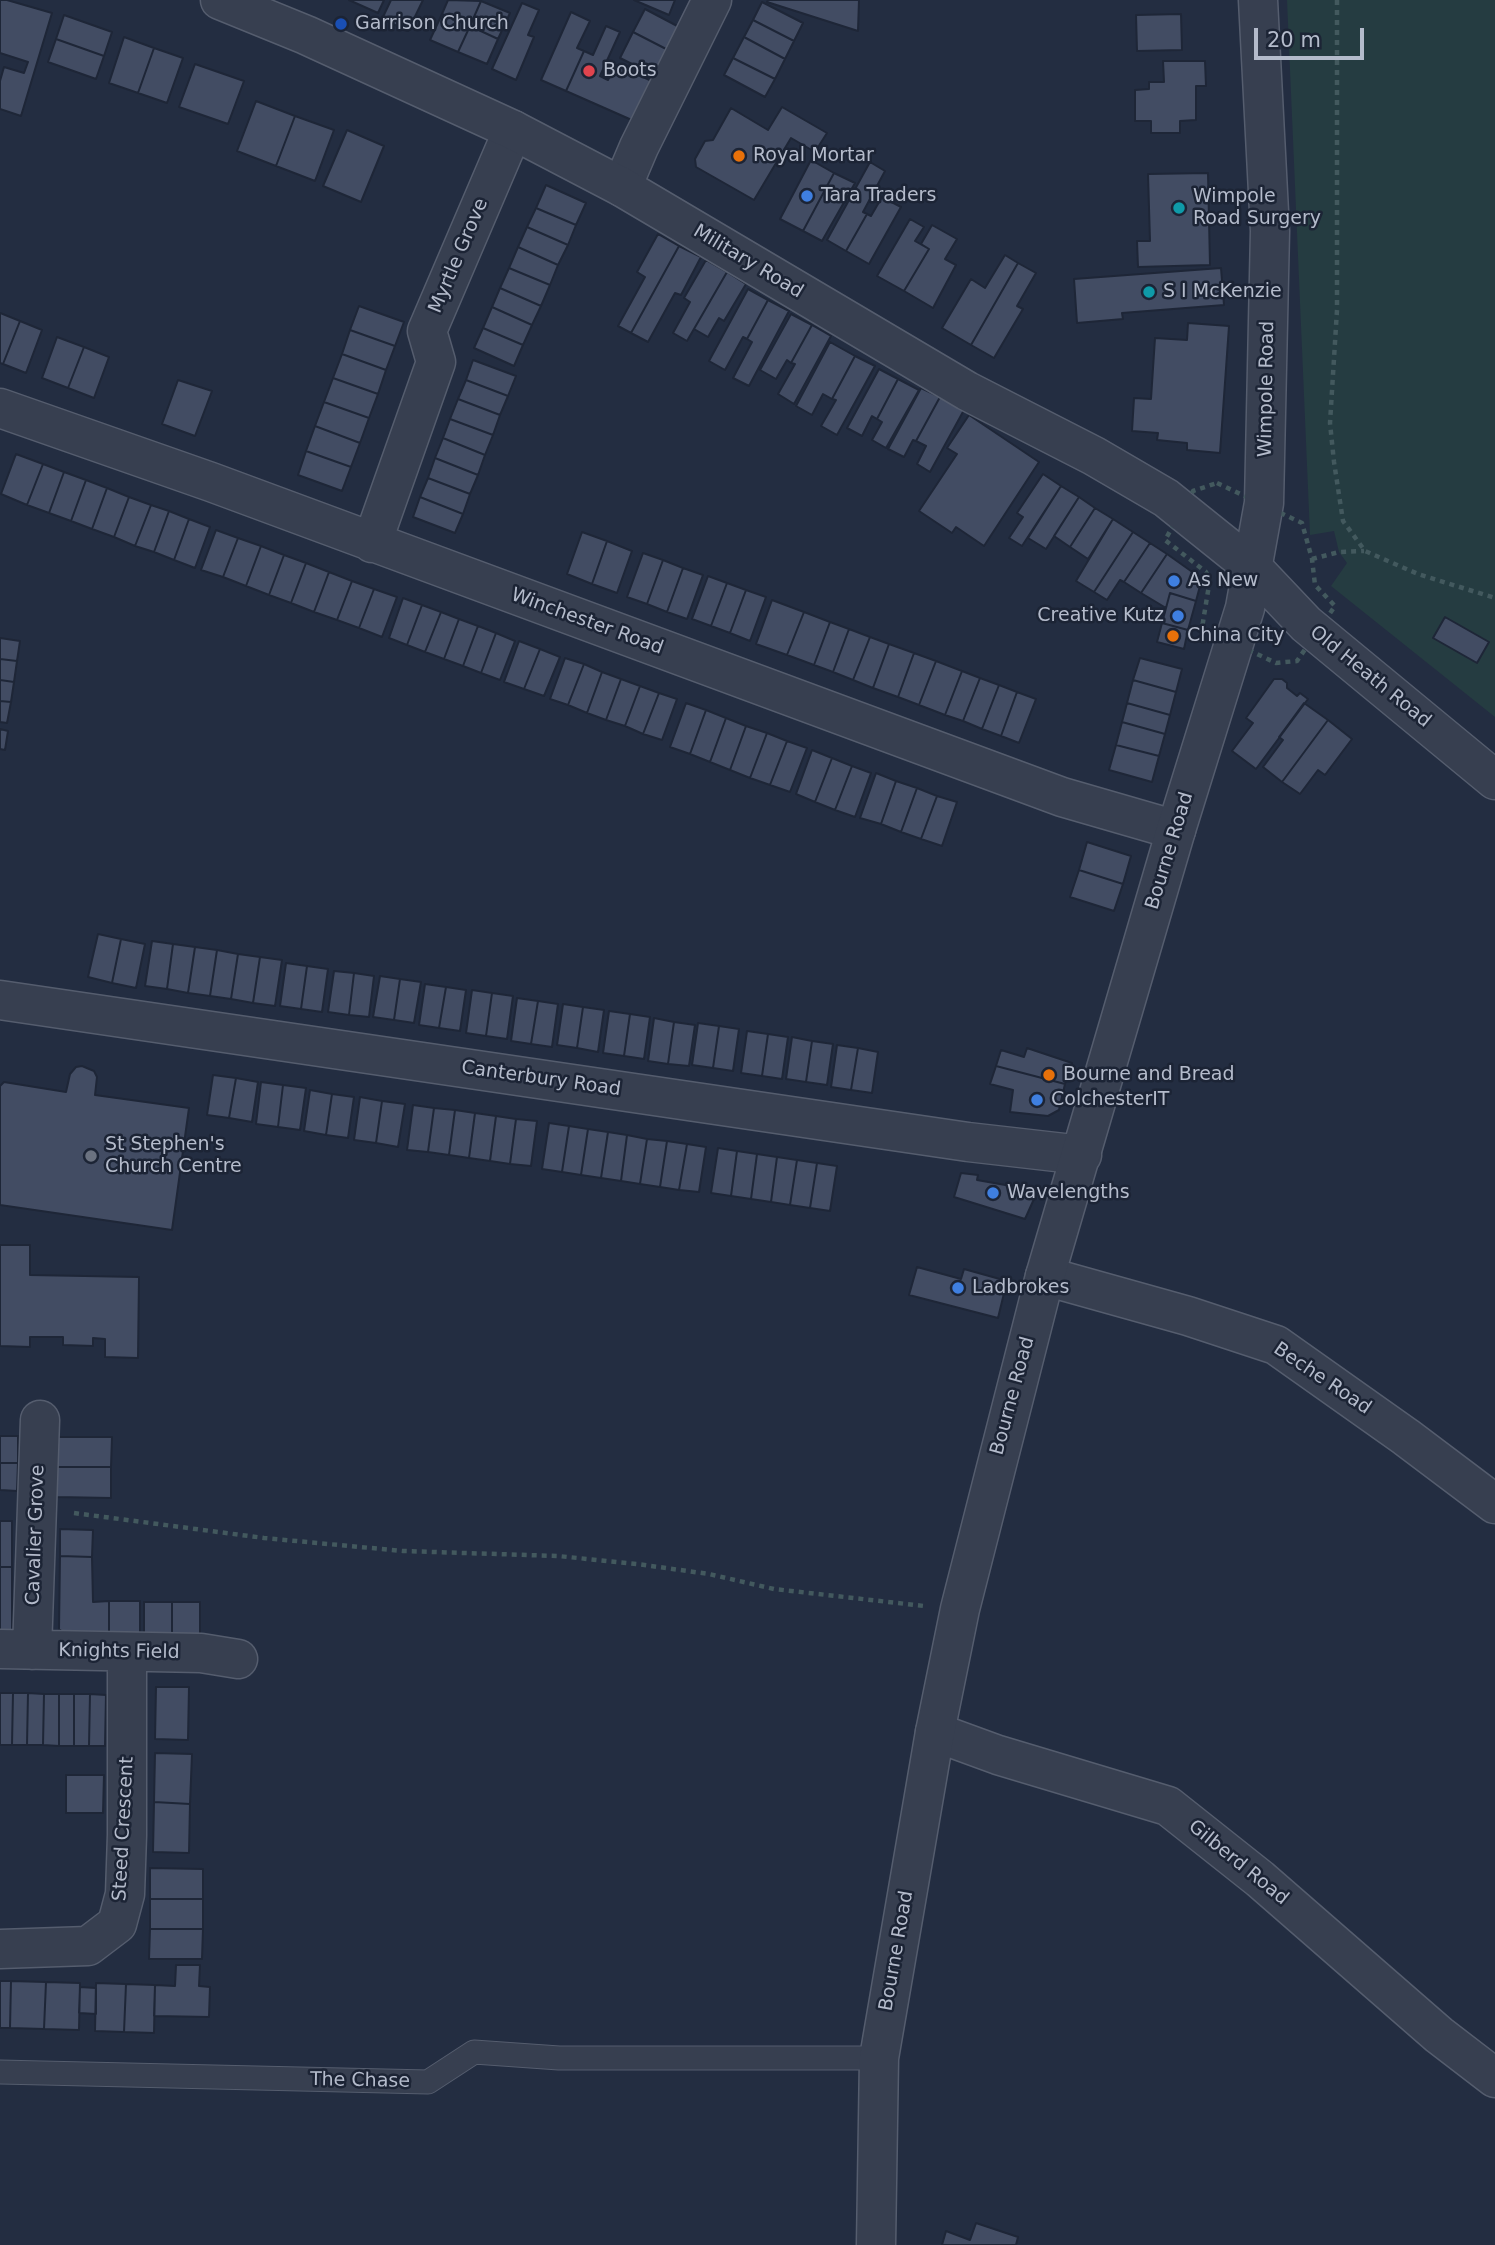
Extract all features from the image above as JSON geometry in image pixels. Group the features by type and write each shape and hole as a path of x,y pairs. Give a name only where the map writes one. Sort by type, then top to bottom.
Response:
{"street":[{"name":"Military Road","path":"220,0 306,35 513,130 622,187 967,391 1094,456 1166,498 1252,567"},
{"path":"622,187 712,0"},
{"name":"Wimpole Road","path":"1252,567 1265,484 1270,231 1258,0"},
{"name":"Myrtle Grove","path":"372,542 436,362 427,331 513,130"},
{"name":"Winchester Road","path":"0,408 211,482 1062,797 1176,830"},
{"name":"Old Heath Road","path":"1252,567 1306,624 1495,780"},
{"name":"Bourne Road","path":"876,2245 879,2058 935,1732 960,1609 1045,1276 1176,830 1245,608 1252,567"},
{"name":"Canterbury Road","path":"0,1000 968,1142 1082,1155"},
{"name":"Beche Road","path":"1045,1276 1176,1312 1276,1345 1495,1504"},
{"name":"Cavalier Grove","path":"16,1650 36,1508 40,1420"},
{"name":"Knights Field","path":"16,1650 201,1653 238,1659"},
{"name":"Steed Crescent","path":"0,1949 88,1946 117,1924 125,1894 127,1847 127,1652"},
{"name":"Gilberd Road","path":"935,1732 998,1755 1168,1806 1261,1879 1439,2035 1495,2078"}],"lane":[{"name":"The Chase","path":"0,2072 428,2082 474,2052 559,2058 879,2058"}],"path":[{"path":"1337,0 1337,310 1330,423 1343,520 1365,551"},
{"path":"1312,559 1339,552 1365,551 1418,574 1495,598"},
{"path":"36,1508 264,1538 403,1551 558,1556 637,1564 709,1574 774,1589 960,1609"}],"green space":[{"path":"1287,0 1495,0 1495,717 1331,586 1347,563 1339,552 1334,531 1310,535"}],"building":[{"path":"0,0 52,13 21,116 0,109 0,81 4,67 24,73 28,62 0,53"},
{"path":"349,0 384,0 378,13"},
{"path":"391,0 423,0 408,31 382,19"},
{"path":"448,0 481,1 470,26 442,14"},
{"path":"634,0 675,0 669,15"},
{"path":"859,0 858,31 767,2"},
{"path":"481,1 510,13 498,39 470,26"},
{"path":"762,2 803,23 794,41 753,20"},
{"path":"522,3 539,10 528,35 534,37 516,80 492,69"},
{"path":"645,9 681,28 670,51 633,32"},
{"path":"571,12 590,21 577,48 584,51 566,91 541,80"},
{"path":"442,14 470,26 458,52 430,40"},
{"path":"1181,14 1182,50 1137,51 1136,15"},
{"path":"64,15 112,32 104,56 56,39"},
{"path":"753,20 794,41 785,59 744,37"},
{"path":"470,26 498,39 487,64 458,52"},
{"name":"Boots","path":"606,26 620,32 600,76 608,80 615,65 652,81 634,121 566,91 584,51 593,55"},
{"path":"633,32 670,51 656,76 620,58"},
{"path":"124,37 154,48 138,93 109,83"},
{"path":"744,37 785,59 775,79 733,58"},
{"path":"56,39 104,56 96,79 48,62"},
{"path":"154,48 183,58 167,103 138,93"},
{"path":"733,58 775,79 765,97 724,75"},
{"path":"1163,61 1205,61 1206,86 1196,86 1196,120 1180,121 1180,133 1151,133 1151,121 1135,121 1135,90 1149,89 1149,82 1164,82"},
{"path":"195,64 244,81 228,124 179,107"},
{"path":"256,101 295,116 276,166 237,151"},
{"name":"Royal Mortar","path":"782,107 827,133 815,152 791,138 754,200 696,167 695,159 705,141 713,140 731,108 768,130"},
{"path":"295,116 334,130 315,181 276,166"},
{"path":"347,130 384,146 361,202 323,186"},
{"name":"Tara Traders","path":"811,160 834,173 803,231 780,219"},
{"path":"870,162 885,171 863,212 867,214 846,251 827,240"},
{"path":"834,173 855,183 822,241 803,231"},
{"name":"Wimpole Road Surgery","path":"1208,173 1210,265 1138,267 1137,241 1150,241 1148,174"},
{"path":"546,185 586,203 576,225 536,208"},
{"path":"882,197 901,207 869,264 846,251 867,214 871,216"},
{"path":"536,208 576,225 568,245 527,227"},
{"path":"910,219 924,227 915,241 929,249 904,291 877,276"},
{"path":"932,225 957,239 945,259 956,265 933,308 904,291 929,249 921,244"},
{"path":"527,227 568,245 558,265 518,247"},
{"path":"658,234 679,246 631,333 618,326 645,277 637,272"},
{"path":"679,246 701,257 681,295 675,293 648,342 631,333"},
{"path":"518,247 558,265 550,285 509,268"},
{"path":"1005,255 1018,263 971,345 942,328 971,279 985,288"},
{"path":"706,260 727,272 687,341 673,333 690,302 684,298"},
{"path":"1018,263 1036,273 1017,306 1023,309 994,358 971,345"},
{"path":"509,268 550,285 541,306 500,288"},
{"name":"S I McKenzie","path":"1221,268 1224,305 1122,313 1123,319 1077,323 1074,279"},
{"path":"727,272 746,284 724,321 719,318 708,337 694,329"},
{"path":"500,288 541,306 532,325 492,307"},
{"path":"748,289 768,300 747,339 743,337 725,370 709,361"},
{"path":"768,300 789,311 749,386 733,378 752,342 747,339"},
{"path":"359,306 404,322 395,346 350,330"},
{"path":"492,307 532,325 523,345 483,328"},
{"path":"0,313 20,321 3,364 0,363"},
{"path":"791,314 812,325 791,363 787,360 776,379 760,370"},
{"path":"20,321 42,330 26,373 3,364"},
{"path":"1188,323 1229,326 1220,453 1187,450 1187,443 1157,440 1158,433 1132,431 1134,398 1151,399 1155,338 1187,340"},
{"path":"812,325 831,336 794,404 778,394"},
{"path":"483,328 523,345 514,366 474,348"},
{"path":"350,330 395,346 386,370 342,354"},
{"path":"57,337 84,347 68,388 42,378"},
{"path":"830,342 855,356 832,399 823,394 812,415 796,406"},
{"path":"84,347 109,357 94,398 68,388"},
{"path":"342,354 386,370 378,394 333,378"},
{"path":"855,356 875,366 837,435 821,426 836,400 832,399"},
{"path":"473,360 516,376 508,396 466,380"},
{"path":"879,369 898,379 877,419 872,416 862,436 847,428"},
{"path":"333,378 378,394 369,418 324,402"},
{"path":"898,379 919,390 886,448 872,440 882,422 877,419"},
{"path":"178,380 212,391 195,436 162,424"},
{"path":"466,380 508,396 500,415 458,399"},
{"path":"921,388 940,397 904,457 888,449"},
{"path":"940,397 964,410 930,472 917,464 926,446 916,441"},
{"path":"458,399 500,415 493,435 450,419"},
{"path":"324,402 369,418 360,443 315,426"},
{"path":"969,415 1039,462 984,546 956,527 952,533 919,511 957,454 947,448"},
{"path":"450,419 493,435 485,455 443,438"},
{"path":"315,426 360,443 351,467 306,451"},
{"path":"443,438 485,455 478,475 435,458"},
{"path":"306,451 351,467 342,491 298,475"},
{"path":"16,454 43,464 27,505 1,494"},
{"path":"435,458 478,475 470,494 428,478"},
{"path":"43,464 64,472 49,513 27,505"},
{"path":"64,472 86,480 71,521 49,513"},
{"path":"1043,474 1061,486 1022,546 1009,538 1023,517 1017,513"},
{"path":"428,478 470,494 463,514 420,497"},
{"path":"86,480 107,488 92,529 71,521"},
{"path":"1061,486 1079,497 1046,549 1028,538"},
{"path":"107,488 129,497 114,537 92,529"},
{"path":"129,497 151,505 135,546 114,537"},
{"path":"420,497 463,514 455,533 413,517"},
{"path":"1079,497 1095,508 1070,547 1054,536"},
{"path":"151,505 169,511 154,552 135,546"},
{"path":"1095,508 1113,519 1088,559 1070,547"},
{"path":"169,511 189,519 174,560 154,552"},
{"path":"189,519 210,527 195,568 174,560"},
{"path":"1113,519 1133,532 1094,592 1076,581"},
{"path":"216,530 238,538 223,577 201,570"},
{"path":"582,532 607,541 592,584 567,574"},
{"path":"1133,532 1150,543 1124,582 1120,580 1107,600 1094,592"},
{"path":"238,538 261,546 246,586 223,577"},
{"path":"607,541 632,551 617,593 592,584"},
{"path":"1150,543 1167,554 1141,593 1124,582"},
{"path":"261,546 284,555 269,595 246,586"},
{"path":"643,553 663,560 647,604 627,597"},
{"name":"As New","path":"1167,554 1198,576 1200,586 1196,601 1170,593 1166,608 1141,593"},
{"path":"284,555 306,563 291,603 269,595"},
{"path":"663,560 683,568 667,612 647,604"},
{"path":"306,563 329,572 314,612 291,603"},
{"path":"683,568 703,575 687,619 667,612"},
{"path":"329,572 352,581 337,620 314,612"},
{"path":"708,576 727,583 711,626 692,619"},
{"path":"352,581 374,589 359,628 337,620"},
{"path":"727,583 746,590 730,633 711,626"},
{"path":"374,589 397,597 382,637 359,628"},
{"path":"746,590 766,597 750,641 730,633"},
{"name":"Creative Kutz","path":"1170,593 1196,601 1188,630 1162,623"},
{"path":"403,598 422,605 407,645 389,638"},
{"path":"772,600 804,612 787,655 756,644"},
{"path":"422,605 441,612 425,652 407,645"},
{"path":"441,612 459,619 444,659 425,652"},
{"path":"804,612 830,622 814,665 787,655"},
{"path":"1445,617 1489,642 1477,663 1433,638"},
{"path":"459,619 478,626 463,666 444,659"},
{"path":"830,622 849,629 833,672 814,665"},
{"name":"China City","path":"1162,623 1188,630 1184,649 1157,642"},
{"path":"478,626 496,633 481,673 463,666"},
{"path":"849,629 870,637 853,680 833,672"},
{"path":"496,633 515,641 500,680 481,673"},
{"path":"870,637 889,644 873,688 853,680"},
{"path":"0,638 20,641 17,661 0,659"},
{"path":"519,641 540,649 524,689 504,682"},
{"path":"889,644 914,653 898,697 873,688"},
{"path":"540,649 560,657 544,696 524,689"},
{"path":"914,653 936,661 919,705 898,697"},
{"path":"565,658 584,664 568,705 550,699"},
{"path":"1140,658 1182,669 1176,692 1133,680"},
{"path":"0,659 17,661 14,682 0,680"},
{"path":"936,661 962,671 945,715 919,705"},
{"path":"584,664 602,672 587,713 568,705"},
{"path":"962,671 980,678 963,721 945,715"},
{"path":"602,672 621,679 606,720 587,713"},
{"path":"980,678 999,685 982,729 963,721"},
{"path":"621,679 640,686 625,726 606,720"},
{"path":"1274,679 1282,679 1287,683 1287,688 1297,696 1300,693 1308,699 1256,769 1232,751 1253,723 1246,718"},
{"path":"0,680 14,682 11,702 0,701"},
{"path":"1133,680 1176,692 1170,715 1127,703"},
{"path":"999,685 1017,692 1001,736 982,729"},
{"path":"640,686 659,693 643,734 625,726"},
{"path":"1017,692 1036,699 1019,743 1001,736"},
{"path":"659,693 677,699 662,740 643,734"},
{"path":"0,701 11,702 7,723 0,722"},
{"path":"686,703 706,710 690,754 670,747"},
{"path":"1127,703 1170,715 1165,734 1122,722"},
{"path":"1304,703 1328,720 1282,782 1263,767 1283,740 1279,737"},
{"path":"706,710 726,718 710,762 690,754"},
{"path":"726,718 746,726 730,770 710,762"},
{"path":"1328,720 1352,739 1325,775 1318,770 1300,794 1282,782"},
{"path":"1122,722 1165,734 1159,756 1116,745"},
{"path":"746,726 767,733 750,778 730,770"},
{"path":"0,729 8,731 5,750 0,749"},
{"path":"767,733 787,741 770,785 750,778"},
{"path":"787,741 807,748 790,792 770,785"},
{"path":"1116,745 1159,756 1152,782 1109,770"},
{"path":"812,750 832,758 815,802 796,794"},
{"path":"832,758 852,766 835,810 815,802"},
{"path":"852,766 871,773 855,817 835,810"},
{"path":"876,773 896,781 881,824 860,818"},
{"path":"896,781 917,788 901,832 881,824"},
{"path":"917,788 937,796 921,839 901,832"},
{"path":"937,796 957,802 942,846 921,839"},
{"path":"1087,842 1131,856 1123,884 1079,870"},
{"path":"1079,870 1123,884 1114,911 1070,897"},
{"path":"98,934 121,939 112,983 88,977"},
{"path":"121,939 145,944 136,988 112,983"},
{"path":"152,941 173,944 167,989 145,986"},
{"path":"173,944 195,947 188,993 167,989"},
{"path":"195,947 217,950 210,996 188,993"},
{"path":"217,950 238,954 231,999 210,996"},
{"path":"238,954 260,957 253,1003 231,999"},
{"path":"260,957 282,960 275,1006 253,1003"},
{"path":"286,963 307,966 301,1009 280,1006"},
{"path":"307,966 328,969 322,1012 301,1009"},
{"path":"334,971 354,973 349,1015 328,1012"},
{"path":"354,973 374,976 369,1017 349,1015"},
{"path":"380,976 400,979 394,1020 373,1017"},
{"path":"400,979 421,982 414,1023 394,1020"},
{"path":"425,984 446,987 439,1028 419,1025"},
{"path":"446,987 466,990 460,1031 439,1028"},
{"path":"472,990 492,993 486,1036 466,1033"},
{"path":"492,993 513,996 507,1039 486,1036"},
{"path":"517,998 538,1001 531,1044 511,1041"},
{"path":"538,1001 558,1004 552,1047 531,1044"},
{"path":"563,1004 583,1007 577,1048 557,1045"},
{"path":"583,1007 604,1010 598,1052 577,1048"},
{"path":"609,1011 630,1014 624,1056 603,1053"},
{"path":"630,1014 650,1017 644,1059 624,1056"},
{"path":"654,1018 674,1022 668,1064 648,1061"},
{"path":"674,1022 695,1025 689,1066 668,1064"},
{"path":"698,1023 719,1026 713,1068 692,1065"},
{"path":"719,1026 739,1029 733,1071 713,1068"},
{"path":"747,1031 768,1034 762,1076 741,1073"},
{"path":"768,1034 788,1037 782,1079 762,1076"},
{"path":"792,1037 812,1041 806,1082 786,1079"},
{"path":"812,1041 833,1044 827,1085 806,1082"},
{"path":"837,1045 858,1048 851,1090 831,1087"},
{"path":"858,1048 878,1052 872,1093 851,1090"},
{"name":"Bourne and Bread","path":"1027,1048 1072,1063 1065,1084 996,1066 1001,1050 1024,1057"},
{"name":"St Stephen's Church Centre","path":"82,1066 94,1071 97,1077 95,1095 189,1108 172,1230 0,1205 0,1086 4,1082 66,1092 70,1074 76,1067"},
{"name":"ColchesterIT","path":"996,1066 1065,1084 1059,1110 1048,1116 1010,1112 1013,1090 990,1084"},
{"path":"213,1075 236,1078 229,1118 207,1115"},
{"path":"236,1078 258,1082 252,1122 229,1118"},
{"path":"261,1082 283,1085 278,1127 256,1124"},
{"path":"283,1085 306,1088 300,1130 278,1127"},
{"path":"310,1090 332,1094 326,1135 304,1131"},
{"path":"332,1094 354,1097 348,1138 326,1135"},
{"path":"360,1097 382,1101 376,1143 354,1140"},
{"path":"382,1101 405,1104 398,1147 376,1143"},
{"path":"413,1105 434,1108 428,1152 407,1150"},
{"path":"434,1108 455,1110 449,1155 428,1152"},
{"path":"455,1110 475,1113 469,1158 449,1155"},
{"path":"475,1113 496,1116 490,1161 469,1158"},
{"path":"496,1116 516,1119 510,1164 490,1161"},
{"path":"516,1119 537,1121 531,1166 510,1164"},
{"path":"549,1123 569,1126 562,1172 542,1169"},
{"path":"569,1126 588,1129 581,1175 562,1172"},
{"path":"588,1129 608,1132 601,1178 581,1175"},
{"path":"608,1132 627,1135 621,1181 601,1178"},
{"path":"627,1135 647,1139 640,1184 621,1181"},
{"path":"647,1139 667,1141 660,1187 640,1184"},
{"path":"667,1141 687,1144 679,1190 660,1187"},
{"path":"687,1144 706,1147 699,1192 679,1190"},
{"path":"718,1148 737,1151 731,1196 711,1193"},
{"path":"737,1151 757,1154 751,1199 731,1196"},
{"path":"757,1154 777,1157 771,1202 751,1199"},
{"path":"777,1157 797,1160 790,1205 771,1202"},
{"path":"797,1160 817,1163 810,1208 790,1205"},
{"path":"817,1163 837,1166 830,1211 810,1208"},
{"name":"Wavelengths","path":"961,1173 978,1175 977,1180 1028,1189 1034,1199 1025,1219 954,1197"},
{"path":"0,1245 30,1245 30,1275 139,1277 138,1358 105,1357 105,1339 93,1338 93,1346 63,1345 63,1337 30,1337 30,1347 0,1346"},
{"name":"Ladbrokes","path":"917,1267 961,1279 964,1269 1007,1281 998,1318 909,1295"},
{"path":"0,1436 18,1436 18,1463 0,1463"},
{"path":"57,1437 112,1437 111,1467 56,1467"},
{"path":"0,1463 18,1463 17,1491 0,1490"},
{"path":"56,1467 111,1467 111,1498 56,1497"},
{"path":"0,1521 12,1521 12,1567 0,1567"},
{"path":"60,1529 93,1530 92,1557 60,1556"},
{"path":"60,1556 92,1557 93,1602 109,1601 109,1637 67,1636 59,1629"},
{"path":"0,1567 12,1567 12,1633 0,1633"},
{"path":"109,1601 140,1601 140,1637 109,1637"},
{"path":"144,1602 172,1602 172,1636 144,1636"},
{"path":"172,1602 200,1602 200,1636 172,1636"},
{"path":"156,1687 189,1687 188,1740 155,1739"},
{"path":"0,1693 13,1693 12,1745 0,1745"},
{"path":"13,1693 28,1693 27,1745 12,1745"},
{"path":"28,1693 44,1694 43,1745 27,1745"},
{"path":"44,1694 59,1694 59,1746 43,1745"},
{"path":"59,1694 74,1694 74,1746 59,1746"},
{"path":"74,1694 90,1694 89,1746 74,1746"},
{"path":"90,1694 106,1695 105,1746 89,1746"},
{"path":"155,1753 192,1754 190,1804 154,1802"},
{"path":"66,1775 104,1775 103,1813 66,1813"},
{"path":"154,1802 190,1804 189,1853 153,1852"},
{"path":"150,1868 203,1869 203,1899 150,1899"},
{"path":"150,1899 203,1899 203,1929 150,1929"},
{"path":"150,1929 203,1929 202,1959 149,1959"},
{"path":"176,1965 200,1965 199,1986 210,1987 209,2017 154,2016 155,1985 175,1986"},
{"path":"0,1981 11,1981 10,2028 0,2028"},
{"path":"11,1981 46,1982 44,2029 10,2028"},
{"path":"46,1982 80,1983 79,2030 44,2029"},
{"path":"96,1983 126,1984 124,2032 95,2031"},
{"path":"126,1984 155,1985 154,2033 124,2032"},
{"path":"80,1987 96,1988 96,2014 79,2013"},
{"path":"976,2223 1018,2237 1016,2245 942,2245 946,2231 970,2240"}],"place":[{"name":"Garrison Church","path":"341,24"},
{"name":"Boots","path":"589,71"},
{"name":"Royal Mortar","path":"739,156"},
{"name":"Tara Traders","path":"807,196"},
{"name":"Wimpole Road Surgery","path":"1179,208"},
{"name":"S I McKenzie","path":"1149,292"},
{"name":"As New","path":"1174,581"},
{"name":"Creative Kutz","path":"1178,616"},
{"name":"China City","path":"1173,636"},
{"name":"Bourne and Bread","path":"1049,1075"},
{"name":"ColchesterIT","path":"1037,1100"},
{"name":"St Stephen's Church Centre","path":"91,1156"},
{"name":"Wavelengths","path":"993,1193"},
{"name":"Ladbrokes","path":"958,1288"}]}
